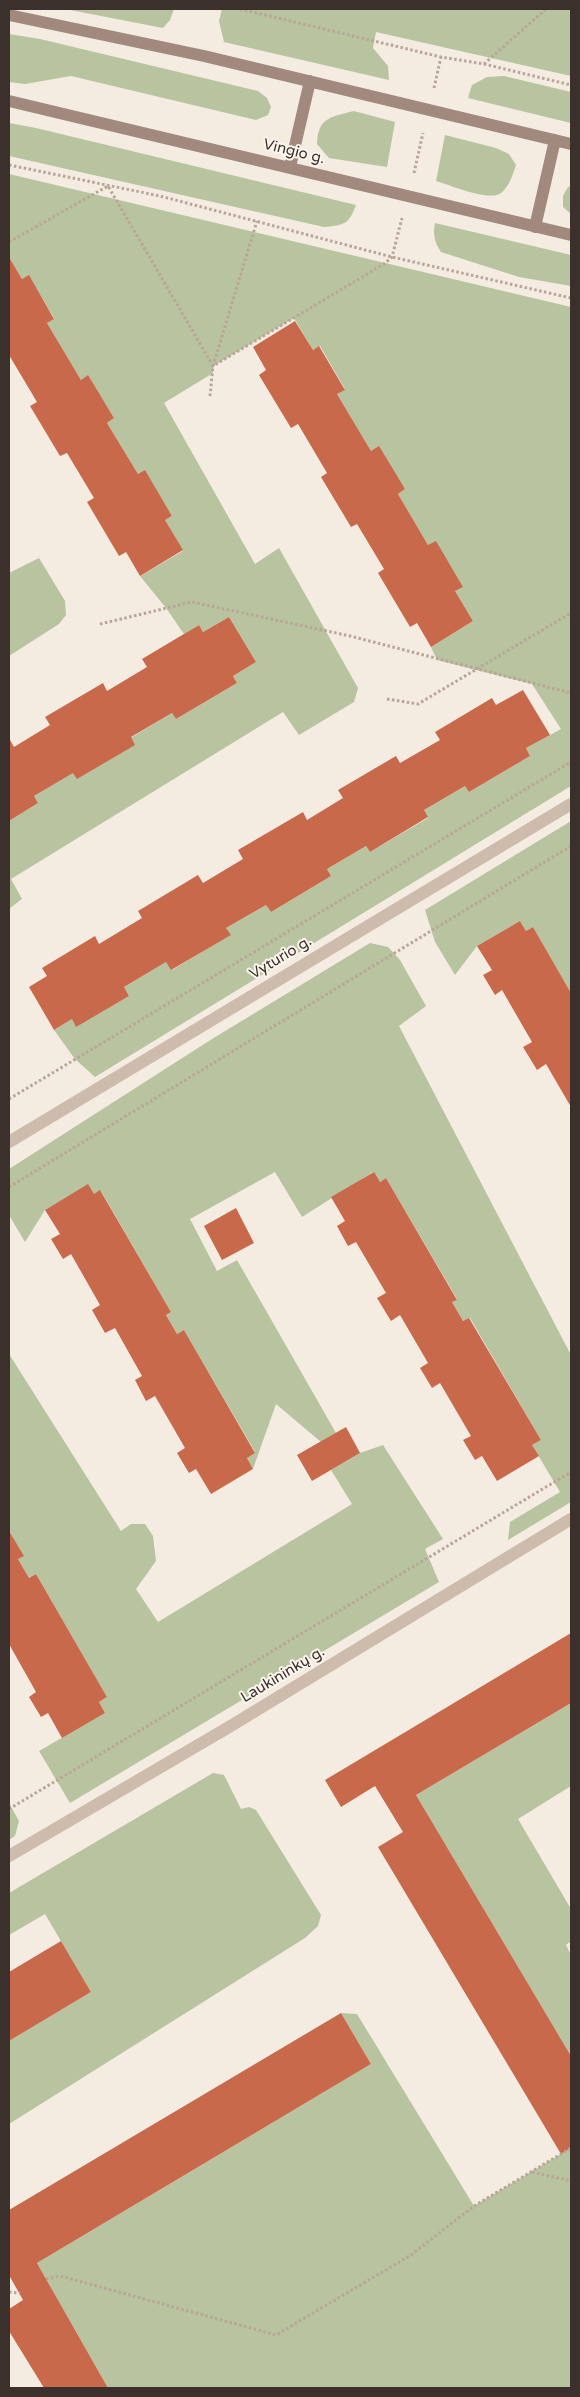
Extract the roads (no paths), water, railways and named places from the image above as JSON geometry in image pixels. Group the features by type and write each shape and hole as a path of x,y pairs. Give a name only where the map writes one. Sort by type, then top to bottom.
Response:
{"main road":[{"path":"9,15 204,56 571,144"},
{"path":"290,167 310,81"},
{"name":"Vingio g.","path":"9,101 571,235"},
{"path":"535,226 555,140"}],"street":[{"name":"Vyturio g.","path":"9,1142 571,804"},
{"name":"Laukininkų g.","path":"9,1856 238,1722 571,1519"}]}
